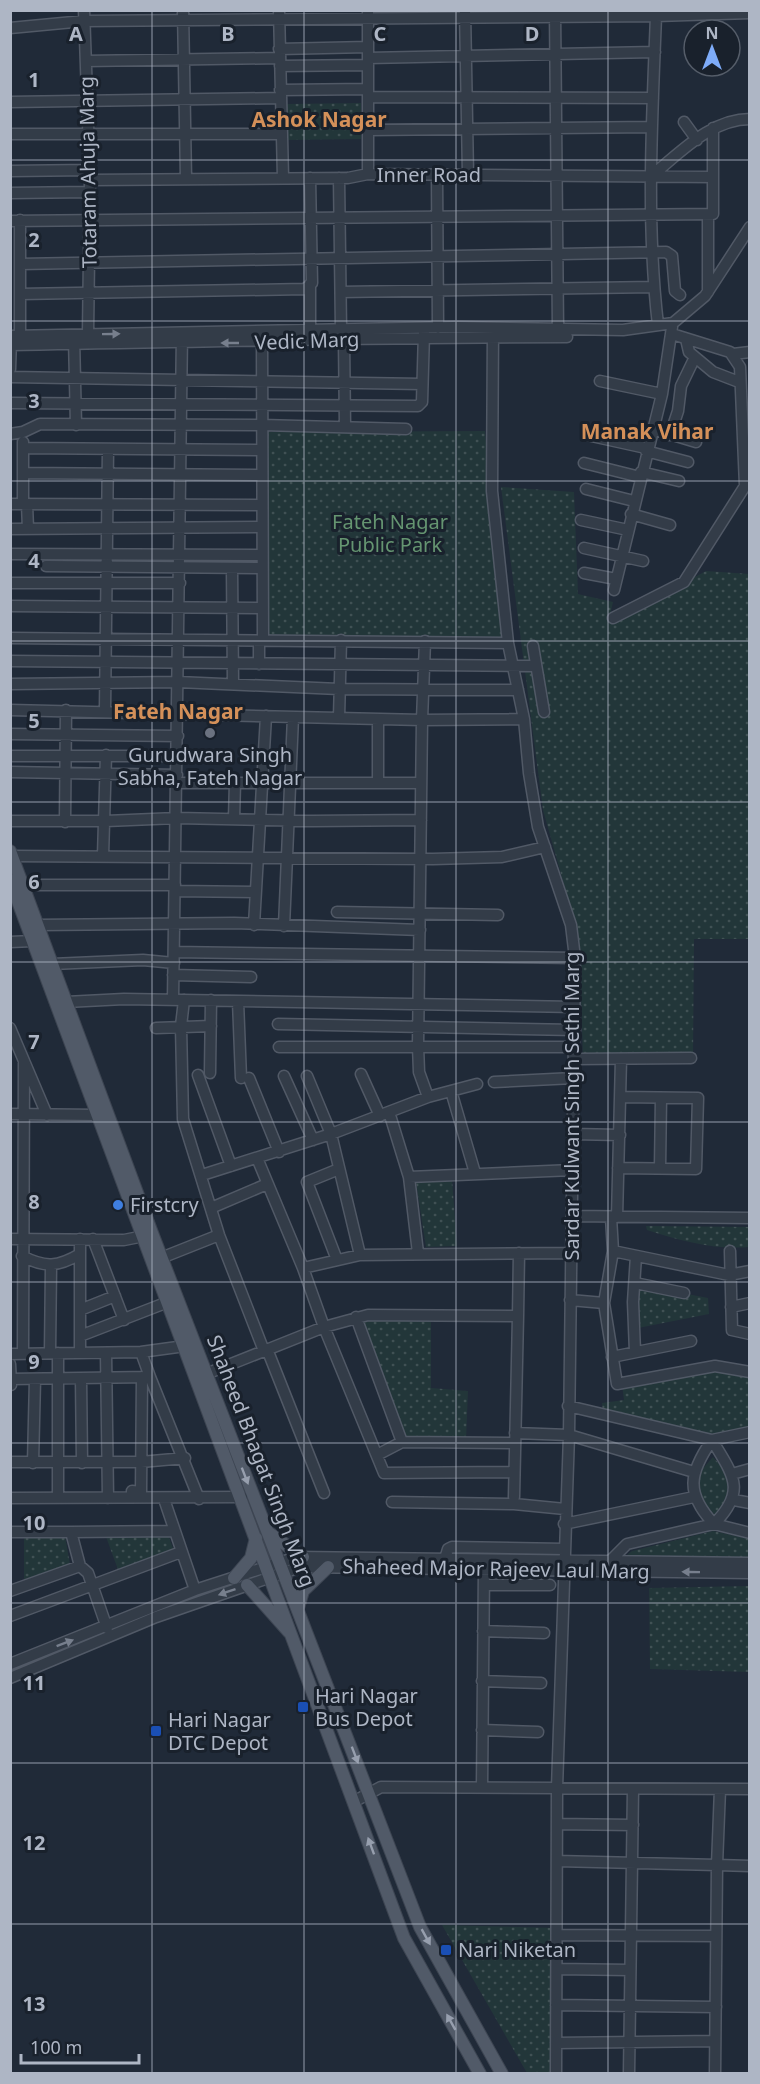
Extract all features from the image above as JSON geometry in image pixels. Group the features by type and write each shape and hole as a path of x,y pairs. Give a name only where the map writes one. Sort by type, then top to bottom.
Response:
{"main road":[{"name":"Shaheed Bhagat Singh Marg","path":"11,854 66,1002 168,1302 242,1497 263,1534"},
{"name":"Shaheed Bhagat Singh Marg","path":"10,879 14,901 33,941 98,1115 147,1235 161,1258 206,1374 276,1569 292,1635 307,1678 404,1938 480,2073"},
{"path":"234,1578 251,1558 263,1534 303,1557"},
{"path":"298,1609 303,1591 328,1567"},
{"name":"Shaheed Bhagat Singh Marg","path":"276,1569 298,1609 420,1927 502,2073"},
{"path":"247,1585 292,1635"}],"street":[{"path":"10,28 84,16 555,14 656,16 678,13 750,13"},
{"path":"465,14 468,176"},
{"path":"555,14 558,330"},
{"path":"368,15 368,174"},
{"name":"Totaram Ahuja Marg","path":"84,16 90,181 88,334"},
{"path":"183,16 186,179"},
{"path":"279,16 283,178"},
{"path":"656,16 650,214 658,325"},
{"path":"86,61 655,52"},
{"path":"280,58 368,57"},
{"path":"10,102 368,93 466,97 653,98"},
{"path":"650,177 713,128 734,121 750,119"},
{"path":"684,122 697,140"},
{"path":"368,130 652,127"},
{"path":"10,369 20,294 20,264 15,220 90,222 713,214 713,128"},
{"path":"10,134 282,134"},
{"path":"10,171 90,181"},
{"name":"Inner Road","path":"90,181 339,178 368,174 713,177"},
{"path":"437,175 438,328"},
{"path":"310,178 312,260 310,331"},
{"path":"339,178 345,427"},
{"path":"10,193 90,181"},
{"path":"708,214 708,292"},
{"name":"Vedic Marg","path":"424,332 438,328 493,333 602,330 658,325 672,329 708,292 750,227"},
{"path":"20,264 341,260 652,252 671,254 675,291 680,295"},
{"path":"20,294 305,289 310,284"},
{"path":"341,292 654,287"},
{"path":"584,573 615,584 640,474 662,394 672,329 686,339 733,354 750,352"},
{"name":"Vedic Marg","path":"13,339 262,337 424,332 581,337 602,330"},
{"name":"Vedic Marg","path":"262,337 310,331 343,335"},
{"path":"10,403 418,406 422,402 424,332"},
{"name":"Sardar Kulwant Singh Sethi Marg","path":"493,333 492,491 508,643 524,719 529,773 538,827 571,925 575,958 569,1436 564,1524 557,1788 556,2073"},
{"name":"Vedic Marg","path":"74,339 88,334 182,338"},
{"path":"259,664 262,608 262,337"},
{"path":"173,1000 175,888 173,855 177,818 182,338"},
{"path":"74,339 76,425"},
{"path":"686,339 689,352 713,372 739,382"},
{"path":"613,618 684,582 747,482 739,382 740,367 733,354"},
{"path":"670,435 678,411 681,386 695,357"},
{"path":"10,377 422,384"},
{"path":"600,381 662,394"},
{"path":"10,434 23,432 40,424 262,425 406,429"},
{"path":"653,429 696,442"},
{"path":"23,432 28,529"},
{"path":"587,435 688,462"},
{"path":"23,448 262,450"},
{"path":"105,710 104,608 108,449"},
{"path":"584,463 679,481"},
{"path":"24,473 262,475"},
{"path":"586,489 634,501"},
{"path":"10,504 262,505"},
{"path":"631,514 670,525"},
{"path":"581,520 627,530"},
{"path":"10,529 262,527"},
{"path":"584,548 643,561"},
{"path":"10,554 261,555"},
{"path":"46,566 262,568"},
{"path":"232,568 233,684"},
{"path":"10,583 180,583"},
{"path":"10,606 262,608"},
{"path":"10,638 233,639 261,643 340,640 508,643"},
{"path":"339,718 340,640"},
{"path":"425,641 418,1046 419,1072 428,1097"},
{"path":"533,646 544,712"},
{"path":"10,662 425,667 536,666"},
{"path":"10,684 178,682 339,689 518,690"},
{"path":"10,710 105,710 422,720 524,719"},
{"path":"65,822 66,710"},
{"path":"254,925 256,857 264,782 263,750 266,716"},
{"path":"284,926 292,717"},
{"path":"378,719 378,782"},
{"path":"10,734 178,736"},
{"path":"103,856 106,821 106,755"},
{"path":"10,756 178,756"},
{"path":"10,772 106,774 235,782 421,783"},
{"path":"234,819 235,782"},
{"path":"10,822 177,818 259,821 421,820"},
{"path":"11,854 421,859 502,857 545,847"},
{"path":"23,885 255,892"},
{"path":"337,912 498,915"},
{"path":"38,925 108,923 420,930"},
{"path":"10,942 33,941"},
{"path":"52,964 174,958 419,956 575,958"},
{"path":"173,975 251,977"},
{"path":"184,1000 181,1026 183,1119 219,1235 324,1493"},
{"path":"66,1002 211,1000 575,1007"},
{"path":"211,1000 211,1026 204,1074 231,1166"},
{"path":"238,1001 245,1078 279,1152"},
{"path":"278,1024 574,1030"},
{"path":"156,1028 211,1026"},
{"path":"10,1028 47,1115"},
{"path":"279,1047 418,1046 574,1053 621,1059 691,1058"},
{"path":"621,1059 620,1136 613,1251 604,1303 617,1384 716,1366 750,1372"},
{"path":"23,1353 24,1061"},
{"path":"360,1074 385,1114 409,1177 418,1253"},
{"path":"284,1076 312,1140"},
{"path":"307,1076 331,1134 360,1255"},
{"path":"494,1082 574,1078"},
{"path":"202,1175 279,1152 428,1097 477,1084"},
{"path":"451,1091 475,1173"},
{"path":"618,1168 696,1168 698,1098 620,1097"},
{"path":"660,1168 661,1098"},
{"path":"10,1114 98,1115"},
{"path":"573,1134 620,1136"},
{"path":"256,1158 303,1268 324,1327 384,1473 514,1472"},
{"path":"337,1260 306,1182 339,1169"},
{"path":"409,1177 573,1170"},
{"path":"211,1208 267,1184"},
{"path":"572,1216 750,1218"},
{"path":"10,1239 93,1239 147,1235"},
{"path":"161,1258 219,1235"},
{"path":"80,1239 80,1353"},
{"path":"93,1239 124,1320"},
{"path":"613,1251 729,1275 750,1271"},
{"path":"730,1251 732,1330 750,1334"},
{"path":"514,1497 519,1253"},
{"path":"303,1268 360,1255 571,1253"},
{"path":"22,1257 40,1265 51,1266 80,1254"},
{"path":"635,1352 636,1256"},
{"path":"51,1266 54,1353 58,1378 58,1498"},
{"path":"635,1283 684,1293"},
{"path":"80,1310 115,1296"},
{"path":"570,1300 604,1303"},
{"path":"80,1336 168,1302"},
{"path":"731,1306 750,1303"},
{"path":"206,1374 324,1327 356,1317 368,1315 518,1316"},
{"path":"356,1317 402,1442"},
{"path":"612,1357 691,1341"},
{"path":"10,1354 141,1352 185,1346"},
{"path":"141,1352 146,1377 185,1458 199,1499"},
{"path":"106,1353 108,1498"},
{"path":"10,1364 10,1384"},
{"path":"11,1379 146,1377"},
{"path":"132,1498 132,1491 141,1492 146,1377"},
{"path":"81,1378 82,1463"},
{"path":"33,1463 35,1379"},
{"path":"568,1406 712,1440 750,1432"},
{"path":"377,1455 402,1442 569,1436 694,1472"},
{"path":"712,1440 694,1472 694,1497 714,1524"},
{"path":"712,1440 732,1474 734,1500 714,1524"},
{"path":"10,1462 141,1462 185,1458"},
{"path":"732,1474 750,1469"},
{"path":"10,1498 199,1499 242,1497"},
{"path":"564,1524 694,1497"},
{"path":"164,1499 195,1590"},
{"path":"734,1500 750,1503"},
{"path":"392,1502 514,1504 565,1509"},
{"path":"610,1560 627,1544 714,1524 750,1533"},
{"path":"10,1532 174,1531"},
{"path":"70,1532 80,1566 88,1573 107,1628"},
{"path":"446,1559 448,1549 452,1547 564,1549"},
{"path":"10,1616 181,1552"},
{"name":"Shaheed Major Rajeev Laul Marg","path":"10,1678 156,1617 247,1585 303,1557 446,1559 750,1573"},
{"name":"Shaheed Major Rajeev Laul Marg","path":"10,1664 107,1628 195,1590 255,1569 328,1567 484,1569 563,1566 610,1560 750,1563"},
{"path":"10,1591 80,1566"},
{"path":"482,1788 484,1569"},
{"path":"484,1584 550,1585"},
{"path":"483,1631 544,1633"},
{"path":"307,1678 322,1670"},
{"path":"482,1681 541,1683"},
{"path":"482,1730 538,1731"},
{"path":"354,1801 381,1787 750,1789"},
{"path":"629,2073 633,1789"},
{"path":"715,2073 720,1789"},
{"path":"557,1824 633,1825"},
{"path":"557,1860 750,1866"},
{"path":"557,1935 716,1936"},
{"path":"557,1969 630,1970"},
{"path":"556,2005 716,2007"},
{"path":"556,2043 715,2041"}],"green space":[{"path":"361,103 361,139 287,140 287,104"},
{"name":"Fateh Nagar Public Park","path":"485,431 502,638 267,635 267,432"},
{"path":"501,487 574,492 578,594 613,602 610,615 629,612 706,571 749,574 749,939 694,939 693,1059 583,1058 579,938 543,810"},
{"path":"452,1179 457,1246 426,1247 416,1182"},
{"path":"646,1226 749,1227 749,1247 698,1244 647,1230"},
{"path":"636,1284 708,1298 709,1314 638,1328"},
{"path":"377,1319 431,1321 431,1388 468,1391 466,1440 404,1442 362,1323"},
{"path":"714,1364 749,1368 749,1433 711,1441 603,1413 602,1403 624,1400 622,1384"},
{"path":"713,1457 730,1476 730,1497 715,1515 698,1496 699,1473"},
{"path":"713,1531 749,1539 749,1557 626,1556 632,1551"},
{"path":"105,1534 168,1535 176,1556 120,1575"},
{"path":"65,1536 70,1565 24,1585 24,1537"},
{"path":"749,1586 749,1672 650,1669 649,1588"},
{"path":"442,1925 559,1928 557,2073 527,2073"}],"place":[{"name":"Gurudwara Singh Sabha, Fateh Nagar","path":"210,733"},
{"name":"Firstcry","path":"118,1205"},
{"name":"Hari Nagar Bus Depot","path":"303,1707"},
{"name":"Hari Nagar DTC Depot","path":"156,1731"},
{"name":"Nari Niketan","path":"446,1950"}],"district":[{"name":"Ashok Nagar","path":"319,120"},
{"name":"Manak Vihar","path":"647,432"},
{"name":"Fateh Nagar","path":"178,712"}]}
